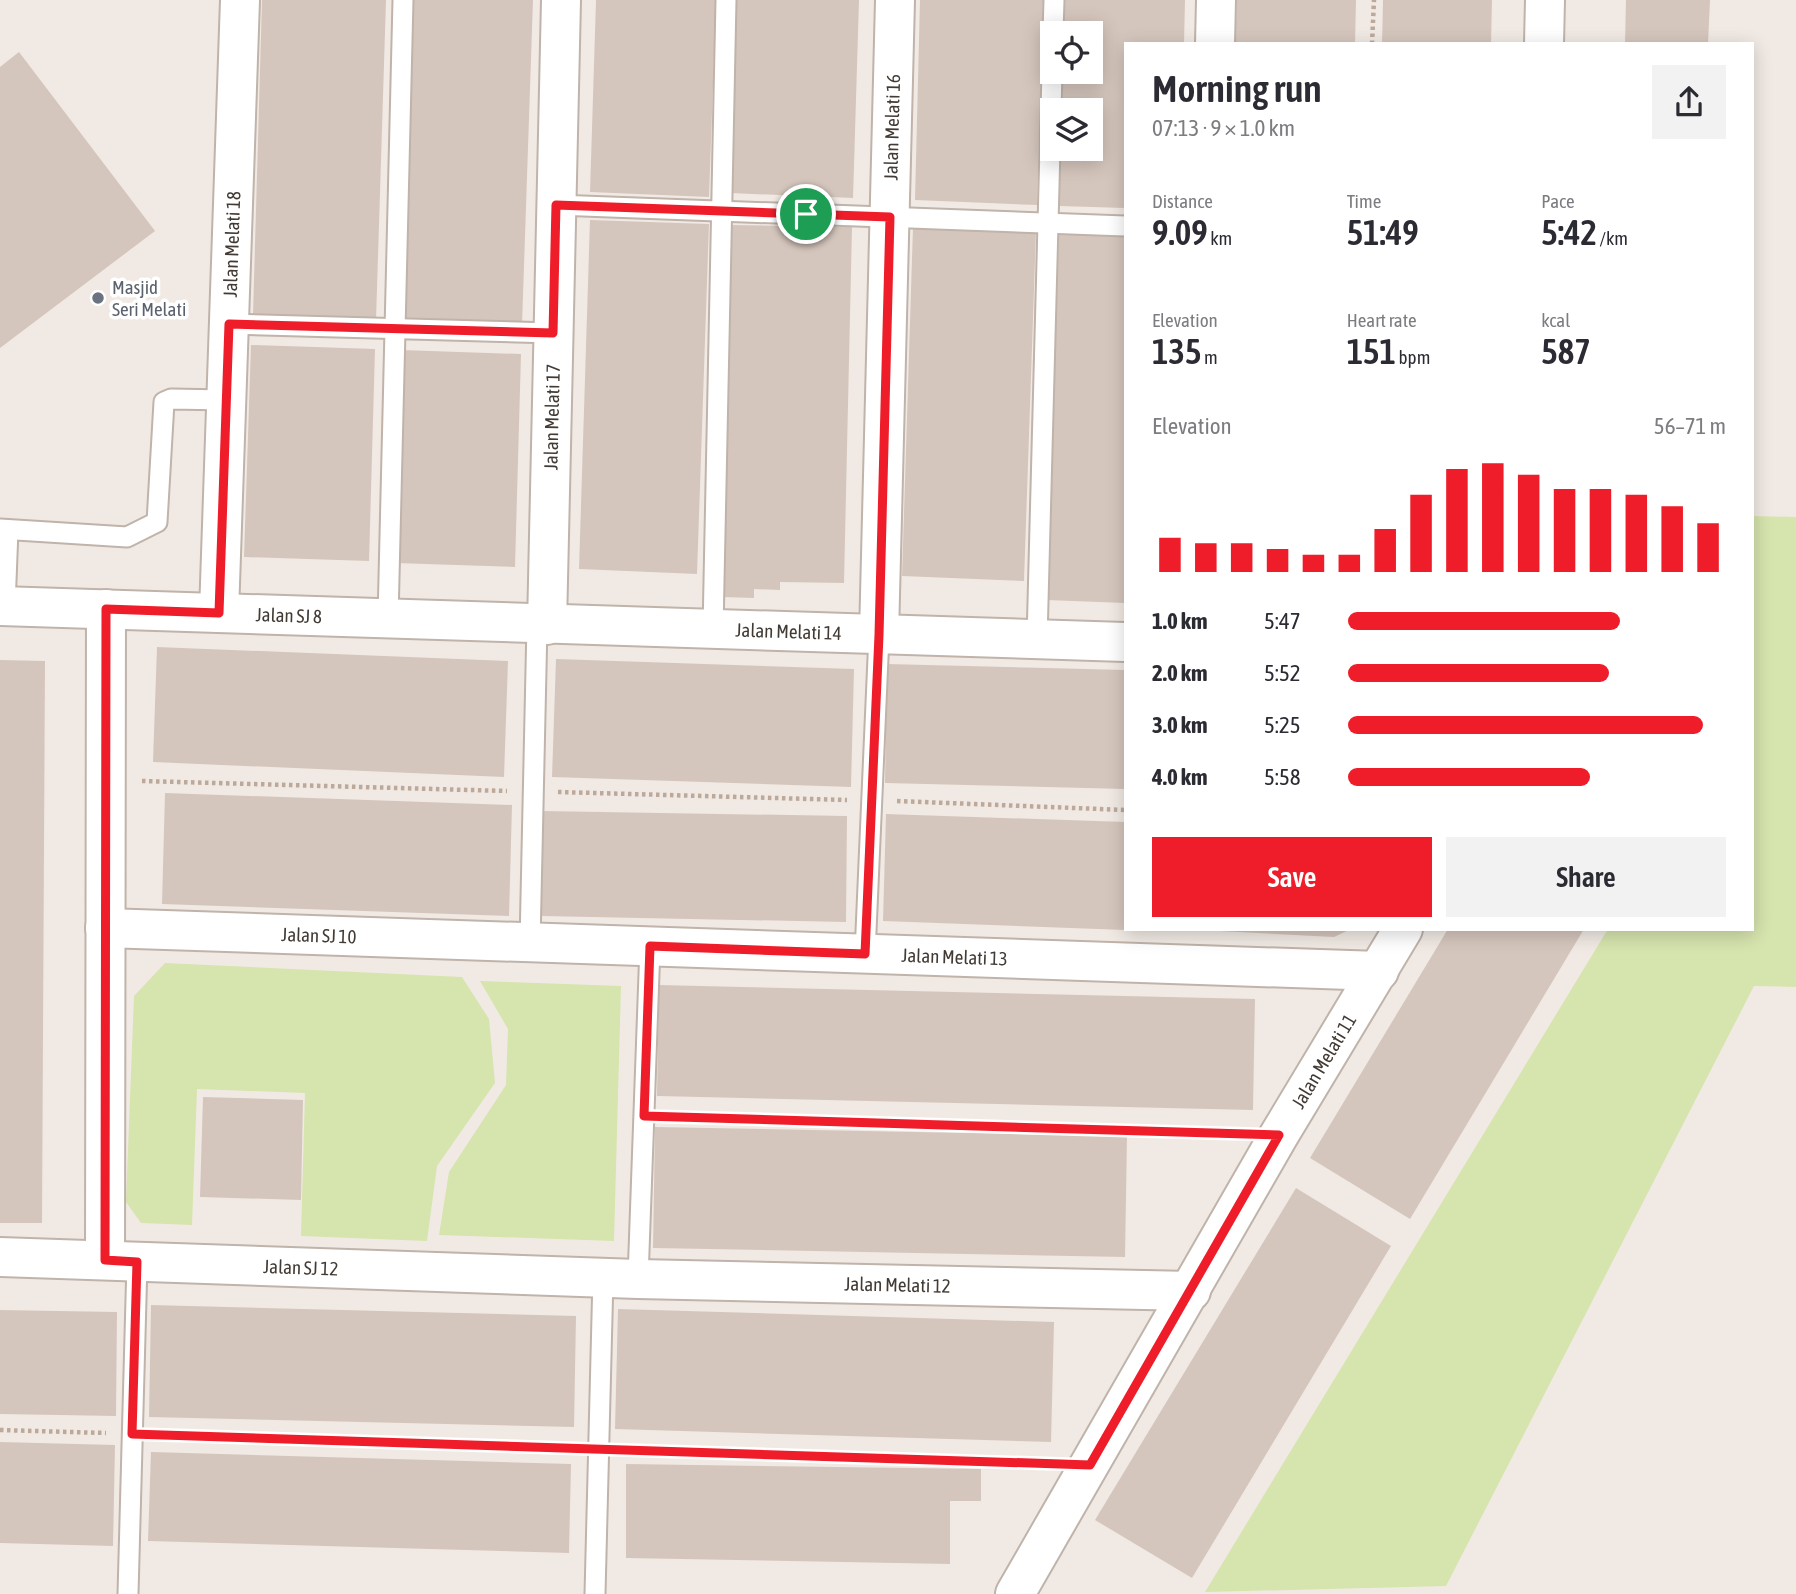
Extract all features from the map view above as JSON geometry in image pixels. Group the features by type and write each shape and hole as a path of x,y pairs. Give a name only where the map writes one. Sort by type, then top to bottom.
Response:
{"street":[{"name":"Jalan Melati 18","path":"219,613 240,0"},
{"name":"Jalan Melati 17","path":"542,624 553,333 561,0"},
{"name":"Jalan Melati 16","path":"879,635 895,0"},
{"path":"1215,42 1216,0"},
{"path":"1544,42 1545,0"},
{"name":"Jalan SJ 8","path":"3,606 542,624"},
{"path":"106,609 105,928 121,1261"},
{"name":"Jalan Melati 14","path":"542,624 1124,642"},
{"name":"Jalan SJ 10","path":"105,928 530,943"},
{"name":"Jalan Melati 11","path":"1015,1594 1279,1135 1402,931"},
{"name":"Jalan Melati 13","path":"530,943 1378,971"},
{"name":"Jalan SJ 12","path":"0,1256 620,1278"},
{"name":"Jalan Melati 12","path":"620,1278 1191,1291"}],"lane":[{"path":"388,619 403,0"},
{"path":"713,630 726,0"},
{"path":"1054,0 1054,21"},
{"path":"1037,640 1052,84"},
{"path":"556,205 1124,226"},
{"path":"229,324 553,333"},
{"path":"3,606 4,530 127,537 146,530 158,522 164,402 171,399 226,400"},
{"path":"530,943 533,792 542,624"},
{"path":"865,954 879,635"},
{"path":"595,1594 599,1447 644,1116 650,946"},
{"path":"121,1261 132,1434 128,1594"}],"path":[{"path":"1372,42 1374,0"},
{"path":"106,780 873,800 1124,810"},
{"path":"644,1116 1279,1135"},
{"path":"0,1430 599,1447 1090,1465"}],"green space":[{"path":"1754,516 1796,517 1796,987 1754,986 1446,1586 1205,1592 1607,931 1754,931"},
{"path":"165,963 462,977 489,1019 495,1083 437,1166 427,1241 301,1236 305,1093 197,1089 192,1225 141,1223 126,1202 134,996"},
{"path":"480,981 621,986 614,1241 439,1235 449,1172 506,1085 508,1029"}],"building":[{"path":"262,0 386,0 376,320 253,315"},
{"path":"412,0 533,0 522,325 402,321"},
{"path":"596,0 716,0 709,197 590,192"},
{"path":"736,0 859,0 853,198 730,193"},
{"path":"920,0 1043,0 1042,21 1040,21 1037,205 915,200"},
{"path":"1065,0 1185,0 1184,42 1124,42 1124,208 1059,206 1060,161 1103,161 1103,98 1062,98 1063,84 1103,84 1103,21 1064,21"},
{"path":"1237,0 1356,0 1355,42 1235,42"},
{"path":"1383,0 1492,0 1491,42 1382,42"},
{"path":"1626,0 1710,0 1708,42 1625,42"},
{"path":"19,52 155,231 0,348 0,67"},
{"path":"590,220 709,224 697,574 579,569"},
{"path":"730,225 852,227 844,583 780,582 780,590 754,589 754,598 722,597"},
{"path":"913,227 1036,231 1024,581 902,576"},
{"path":"1058,232 1124,234 1124,603 1046,600"},
{"path":"251,345 375,349 369,561 244,557"},
{"path":"401,350 521,354 515,567 395,563"},
{"path":"157,647 508,661 504,777 153,762"},
{"path":"556,659 854,669 851,787 552,777"},
{"path":"0,660 45,661 42,1223 0,1223"},
{"path":"887,664 1124,670 1124,789 885,783"},
{"path":"165,793 512,805 509,916 162,904"},
{"path":"542,811 847,816 846,922 541,916"},
{"path":"886,814 1124,822 1124,930 883,921"},
{"path":"1219,931 1347,931 1334,937"},
{"path":"1447,931 1583,931 1410,1219 1310,1158"},
{"path":"659,985 1255,999 1253,1110 657,1096"},
{"path":"203,1097 303,1100 301,1200 200,1197"},
{"path":"655,1127 1127,1136 1125,1257 653,1248"},
{"path":"1296,1188 1391,1246 1192,1578 1095,1520"},
{"path":"151,1305 576,1316 574,1427 149,1417"},
{"path":"618,1309 1054,1322 1051,1442 615,1429"},
{"path":"0,1310 117,1312 116,1416 0,1414"},
{"path":"0,1442 115,1445 113,1546 0,1543"},
{"path":"151,1452 571,1464 569,1553 148,1541"},
{"path":"626,1464 981,1469 981,1501 950,1501 950,1564 626,1558"}],"place":[{"name":"Masjid Seri Melati","path":"98,298"}],"route":[{"path":"556,205 806,214 890,217 879,635 865,954 650,946 644,1116 1279,1135 1090,1465 599,1447 132,1434 137,1262 105,1260 106,609 219,613 229,324 553,333 556,205"}]}
